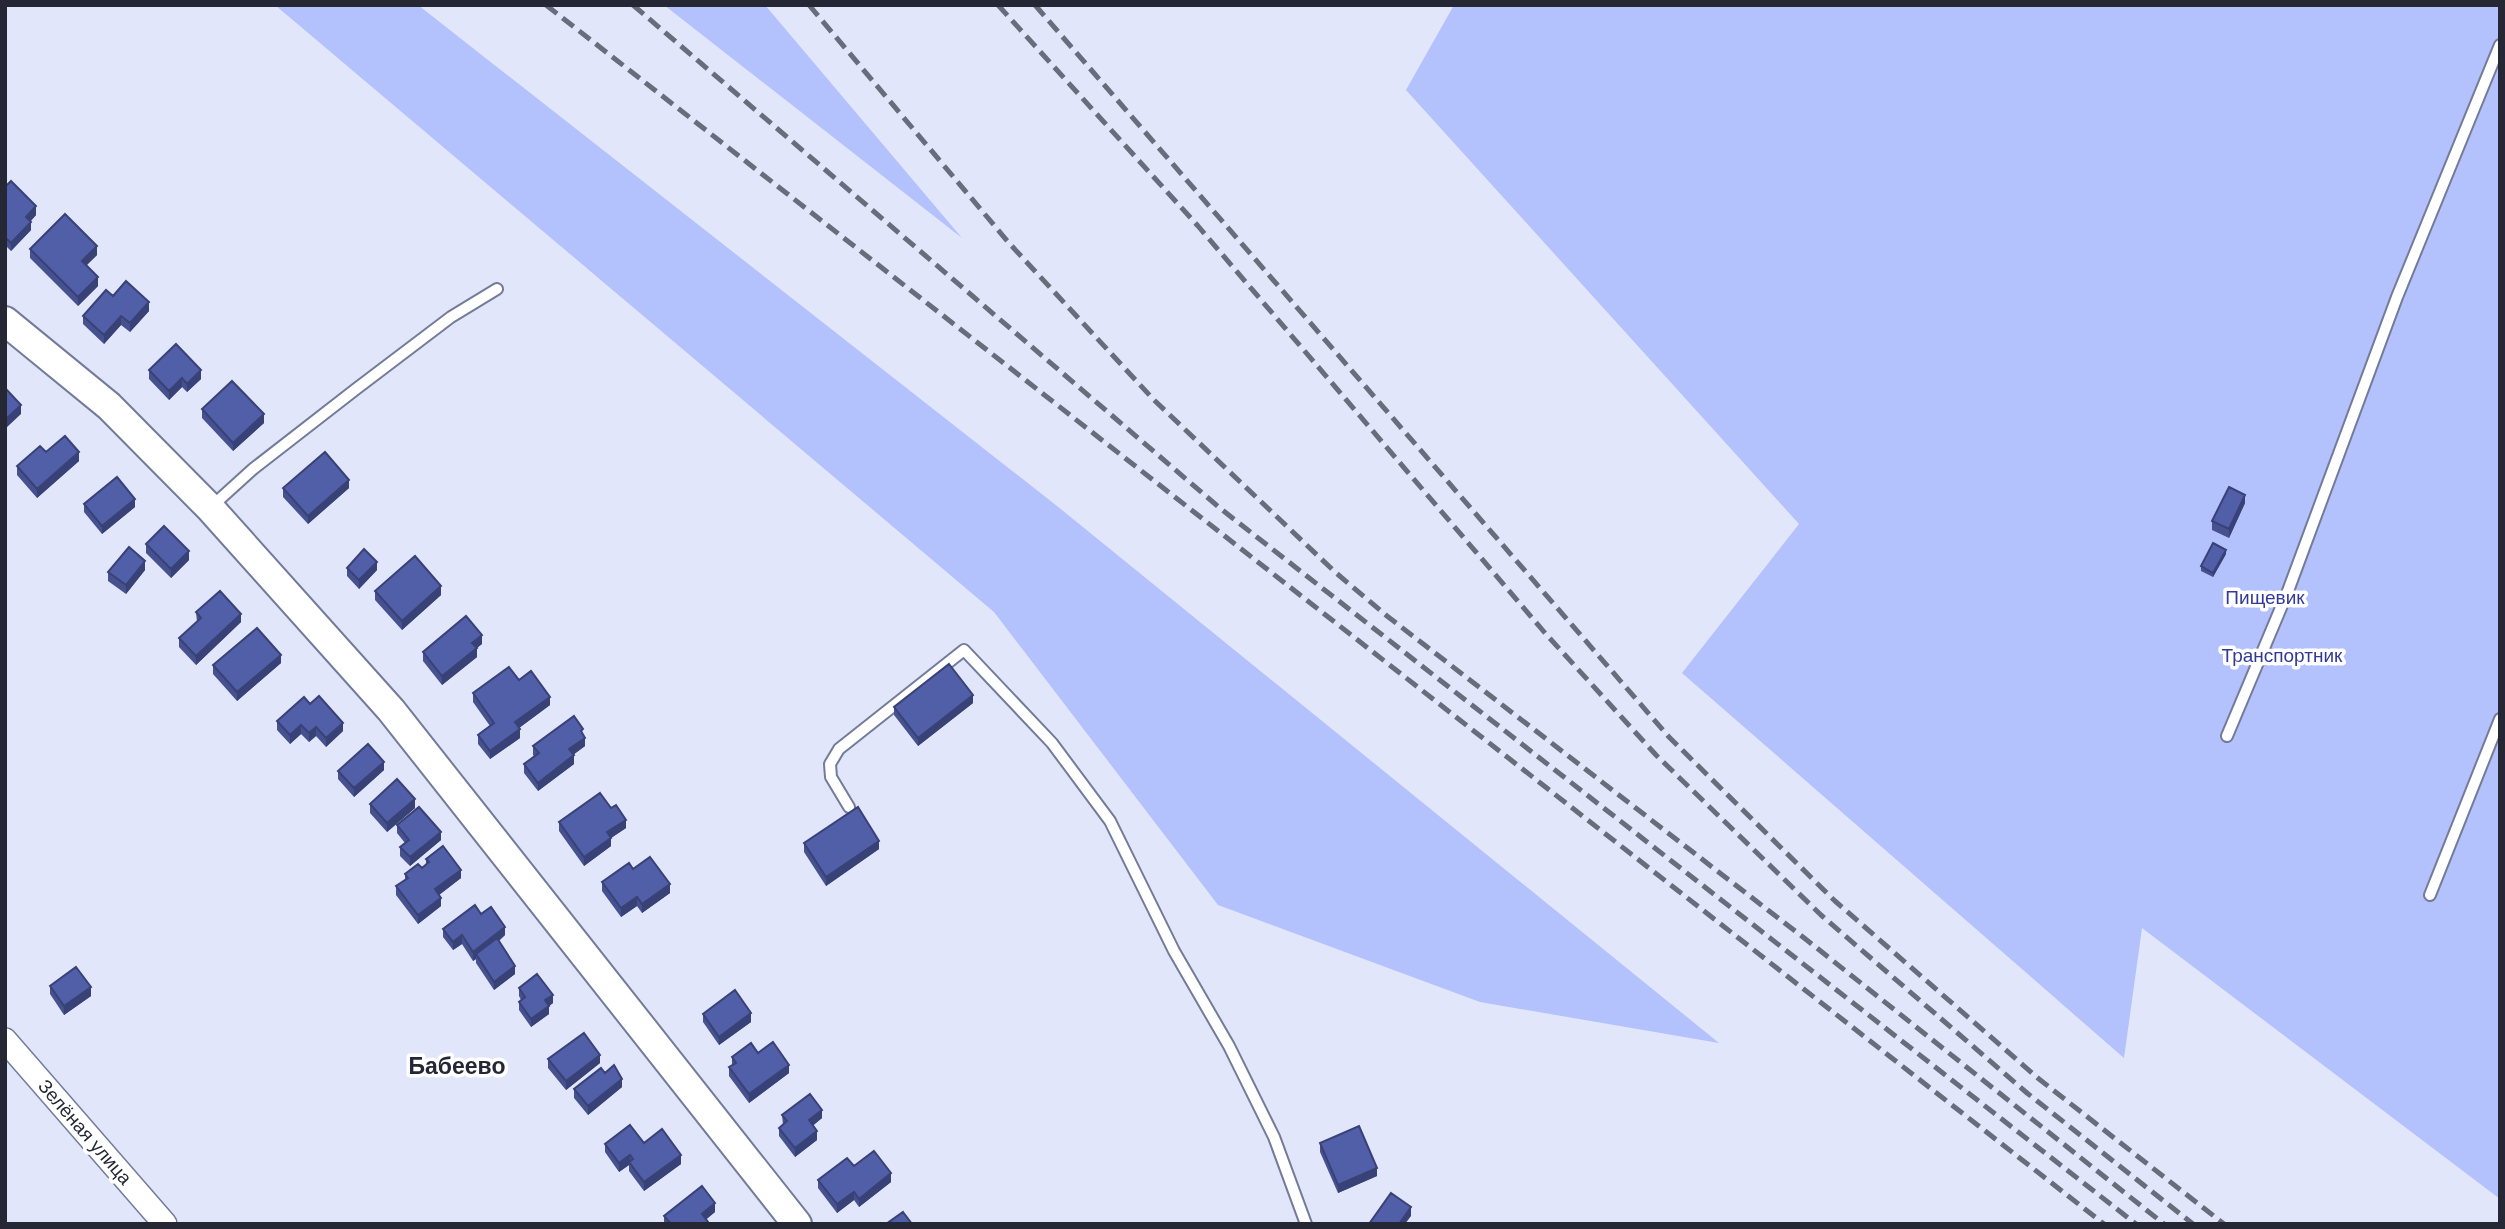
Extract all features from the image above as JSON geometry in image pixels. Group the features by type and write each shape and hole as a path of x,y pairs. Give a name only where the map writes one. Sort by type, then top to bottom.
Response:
{"street":[{"path":"10,333 109,406 210,508 391,710 797,1224"},
{"name":"Зелёная улица","path":"5,1040 165,1224"}],"lane":[{"path":"2227,736 2288,591 2397,297 2500,45"},
{"path":"210,508 253,469 356,389 451,317 497,289"},
{"path":"849,807 831,777 830,764 839,749 964,650 1052,743 1110,821 1174,951 1229,1046 1274,1137 1306,1224"},
{"path":"2430,895 2500,719"}],"green space":[{"path":"275,5 418,5 1057,506 1719,1043 1480,1002 1218,905 994,612"},
{"path":"664,5 765,5 962,238"},
{"path":"1454,5 2500,5 2500,1199 2142,928 2124,1058 1682,673 1799,524 1406,90"}],"building":[{"path":"11,181 36,206 26,217 31,222 11,243 5,237 5,187"},
{"path":"65,214 97,246 82,261 98,277 78,297 30,249"},
{"path":"126,281 149,302 130,323 121,316 104,335 83,316 106,290 113,296"},
{"path":"176,344 201,370 187,384 182,378 169,391 149,370"},
{"path":"232,381 264,414 233,443 202,409"},
{"path":"5,388 21,405 5,420"},
{"path":"65,436 79,452 37,489 17,466 40,446 46,452"},
{"path":"325,452 349,480 308,516 283,488"},
{"path":"117,477 135,499 102,526 84,504"},
{"path":"2229,487 2245,495 2229,529 2212,521"},
{"path":"164,526 189,551 171,569 146,544"},
{"path":"2213,543 2226,550 2213,573 2201,566"},
{"path":"129,547 145,561 126,585 108,572"},
{"path":"364,549 377,562 359,580 347,568"},
{"path":"415,556 441,586 402,621 375,591"},
{"path":"220,591 241,614 196,656 179,638 201,618 196,612"},
{"path":"466,616 482,635 472,643 477,648 442,676 423,652"},
{"path":"257,628 281,655 237,692 213,665"},
{"path":"949,664 973,695 918,738 894,707"},
{"path":"509,667 519,680 531,671 550,697 515,722 520,729 490,751 478,735 494,723 473,693"},
{"path":"319,696 343,723 326,738 316,727 309,733 301,725 290,735 277,721 304,697 310,704"},
{"path":"574,716 583,729 581,731 585,738 569,749 574,755 538,783 524,764 539,753 533,746"},
{"path":"368,744 384,762 354,788 338,771"},
{"path":"397,779 415,799 387,823 370,804"},
{"path":"600,793 611,808 616,805 626,820 607,832 611,838 584,857 559,822"},
{"path":"419,807 441,832 410,857 400,847 409,840 397,825"},
{"path":"858,807 879,841 826,877 804,843"},
{"path":"443,846 461,870 435,889 441,898 418,915 396,886 408,878 405,874 418,864 422,868 429,862 426,859"},
{"path":"650,857 670,884 642,904 637,897 621,908 602,882 629,863 633,869"},
{"path":"475,905 481,914 491,907 505,927 473,952 462,935 453,942 443,929"},
{"path":"497,938 515,966 494,982 476,954"},
{"path":"76,967 91,987 64,1006 50,986"},
{"path":"537,974 553,995 545,1000 549,1006 531,1019 519,1002 525,997 519,988"},
{"path":"735,990 751,1013 719,1037 703,1014"},
{"path":"584,1033 600,1055 566,1081 548,1059"},
{"path":"773,1042 789,1065 749,1094 729,1067 736,1063 732,1057 751,1043 758,1053"},
{"path":"614,1065 622,1079 588,1106 574,1089 601,1068 605,1073"},
{"path":"810,1094 822,1110 809,1120 817,1131 795,1148 779,1128 787,1121 782,1115"},
{"path":"630,1125 644,1143 662,1129 681,1155 644,1182 629,1162 633,1159 630,1155 619,1163 605,1144"},
{"path":"1359,1126 1377,1168 1338,1185 1320,1143"},
{"path":"874,1151 891,1173 859,1199 854,1192 837,1204 818,1180 847,1158 854,1166"},
{"path":"702,1186 715,1203 702,1214 708,1222 671,1224 664,1216"},
{"path":"1391,1193 1411,1207 1399,1224 1369,1224"},
{"path":"903,1212 912,1224 886,1224"}],"railway":[{"path":"546,5 2104,1224"},
{"path":"633,5 1221,509 2136,1224"},
{"path":"809,5 1009,243 1154,400 1335,572 1387,616 1808,941 2164,1224"},
{"path":"998,5 1198,226 1545,633 1656,755 1821,915 2027,1093 2193,1224"},
{"path":"1035,5 1669,737 1835,901 2039,1079 2224,1224"}],"district":[{"name":"Бабеево","path":"457,1066"}],"park label":[{"name":"Пищевик","path":"2265,597"},
{"name":"Транспортник","path":"2282,655"}]}
